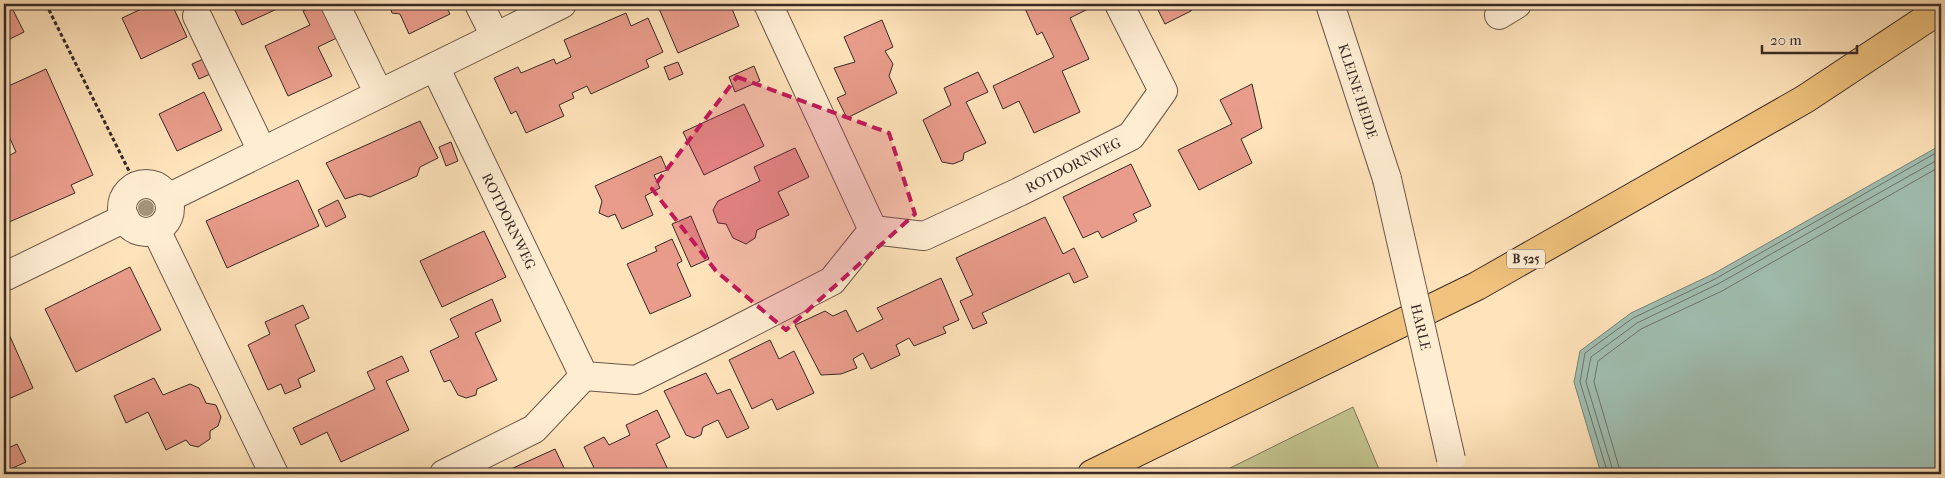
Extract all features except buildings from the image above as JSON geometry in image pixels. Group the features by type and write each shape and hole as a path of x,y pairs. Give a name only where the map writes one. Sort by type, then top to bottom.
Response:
{"main road":[{"name":"B 525","path":"1092,474 1477,286 1806,99 1941,9"}],"street":[{"path":"335,4 379,94"},
{"path":"479,4 495,36"},
{"path":"168,198 562,4"},
{"path":"444,474 534,429 584,376 636,380 832,281 873,230 768,4"},
{"name":"ROTDORNWEG","path":"873,230 924,236 1019,192 1131,136 1163,91 1119,4"},
{"name":"KLEINE HEIDE","path":"1330,4 1387,179"},
{"path":"197,16 262,151"},
{"name":"ROTDORNWEG","path":"435,67 584,376"},
{"name":"HARLE","path":"1387,179 1454,467"},
{"path":"148,183 160,187 171,204 170,215 165,224 156,230 146,232 136,230 128,224 123,215 122,205 127,193 136,185 148,183"},
{"path":"4,277 125,218"},
{"path":"156,230 274,474"}],"path":[{"path":"46,4 136,185"}],"highlighted area":[{"path":"737,77 889,133 915,214 786,330 716,271 652,189"}],"green space":[{"path":"1353,407 1381,474 1218,474"}],"water":[{"path":"1941,145 1941,474 1605,474 1600,470 1574,382 1580,351 1631,313 1713,274"}]}
